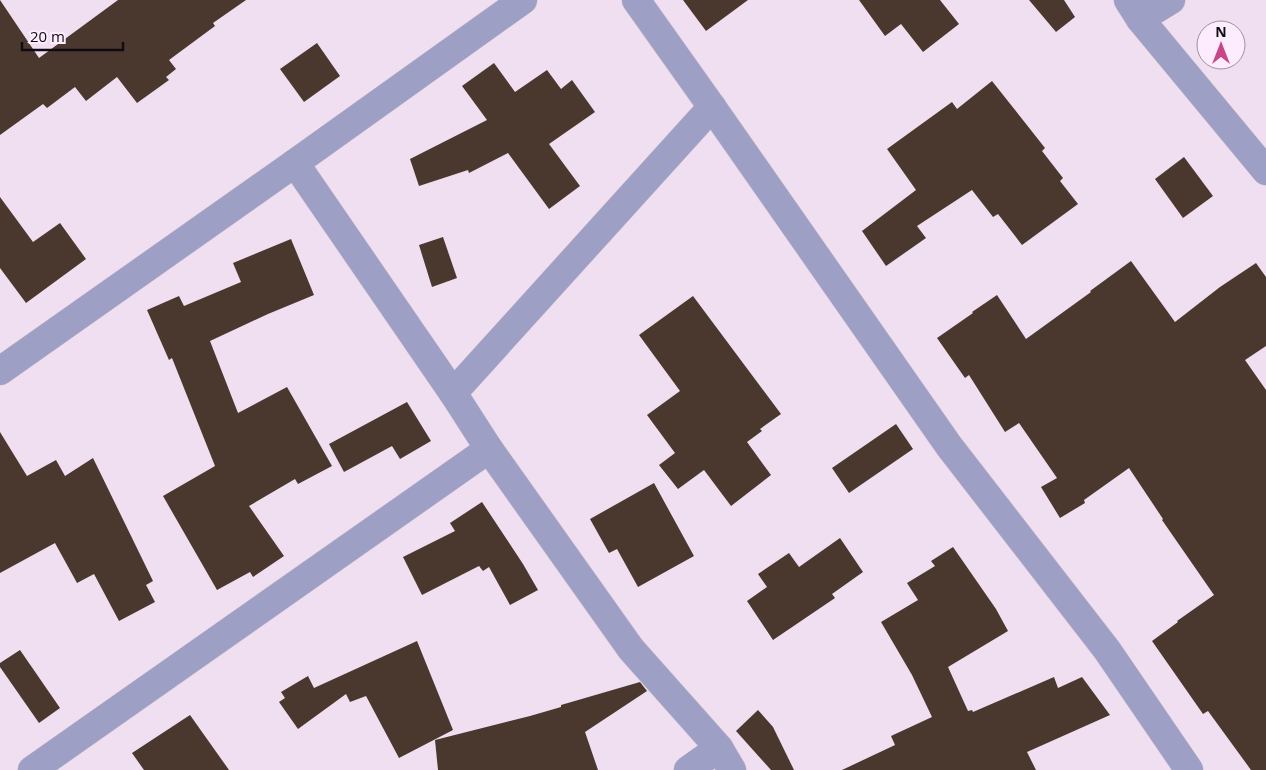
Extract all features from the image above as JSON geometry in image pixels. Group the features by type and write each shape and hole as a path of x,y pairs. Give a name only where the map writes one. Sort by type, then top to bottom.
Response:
{"street":[{"path":"0,371 522,0"},
{"path":"636,0 949,446 1107,650 1189,770"},
{"path":"1171,0 1134,10 1266,171"},
{"path":"453,392 712,107"},
{"path":"295,163 453,392 489,449 631,649 725,759 688,770"},
{"path":"32,770 489,449"}],"building":[{"path":"0,0 39,58 118,0 246,0 213,23 215,26 169,60 176,69 166,77 169,80 137,103 117,77 86,101 75,87 47,108 43,104 0,135"},
{"path":"683,0 748,0 706,31"},
{"path":"859,0 940,0 959,24 923,52 901,24 885,36"},
{"path":"1029,0 1064,0 1075,17 1056,32"},
{"path":"317,43 340,76 304,102 280,69"},
{"path":"494,63 515,92 547,70 561,89 572,80 595,112 549,144 580,186 549,209 508,153 469,173 468,170 419,186 410,159 487,120 462,86"},
{"path":"992,81 1045,148 1042,151 1063,178 1060,181 1078,204 1022,245 998,214 993,217 972,190 917,226 926,238 886,266 862,231 916,190 887,149 952,102 957,109"},
{"path":"1184,157 1213,196 1183,218 1155,179"},
{"path":"0,197 33,242 60,223 86,259 26,303 0,268"},
{"path":"443,237 457,278 432,287 419,245"},
{"path":"291,239 314,295 210,341 238,413 287,387 332,466 298,484 295,479 249,506 284,556 253,577 250,572 217,590 163,496 215,466 172,358 169,360 147,310 179,296 184,306 241,282 233,263"},
{"path":"1131,261 1175,322 1220,287 1256,263 1266,277 1266,346 1245,360 1266,390 1266,770 1251,770 1208,711 1203,714 1152,641 1214,595 1129,468 1084,500 1085,503 1060,518 1041,487 1057,478 1019,423 1005,432 969,375 965,378 937,338 997,295 1026,339"},
{"path":"693,296 781,414 760,429 762,431 747,442 771,475 731,506 704,470 678,489 659,465 675,453 647,415 680,391 639,335"},
{"path":"407,402 431,441 400,459 392,446 344,472 329,444"},
{"path":"896,424 913,449 849,493 832,468"},
{"path":"0,432 27,476 56,460 65,476 93,458 153,581 146,585 155,602 119,621 94,574 77,583 55,543 0,573"},
{"path":"654,483 694,556 638,587 617,549 609,553 590,519"},
{"path":"482,502 538,590 510,605 489,567 483,571 479,566 422,595 403,557 455,531 450,523"},
{"path":"840,538 863,572 832,594 835,598 773,640 747,601 767,587 758,574 789,553 799,567"},
{"path":"953,547 996,609 1008,631 948,667 968,711 972,710 973,712 1054,677 1058,688 1082,677 1110,715 1027,752 1036,770 842,770 895,745 891,736 932,717 912,675 881,622 918,600 907,583 935,566 931,561"},
{"path":"417,641 453,730 399,758 366,696 350,702 346,694 298,729 279,702 285,698 281,692 308,676 314,688"},
{"path":"20,650 60,708 39,723 0,667 0,663"},
{"path":"640,682 647,691 585,732 598,770 438,770 435,740 530,716"},
{"path":"758,710 773,727 794,770 771,770 736,731"},
{"path":"190,715 229,770 144,770 132,753"}]}
